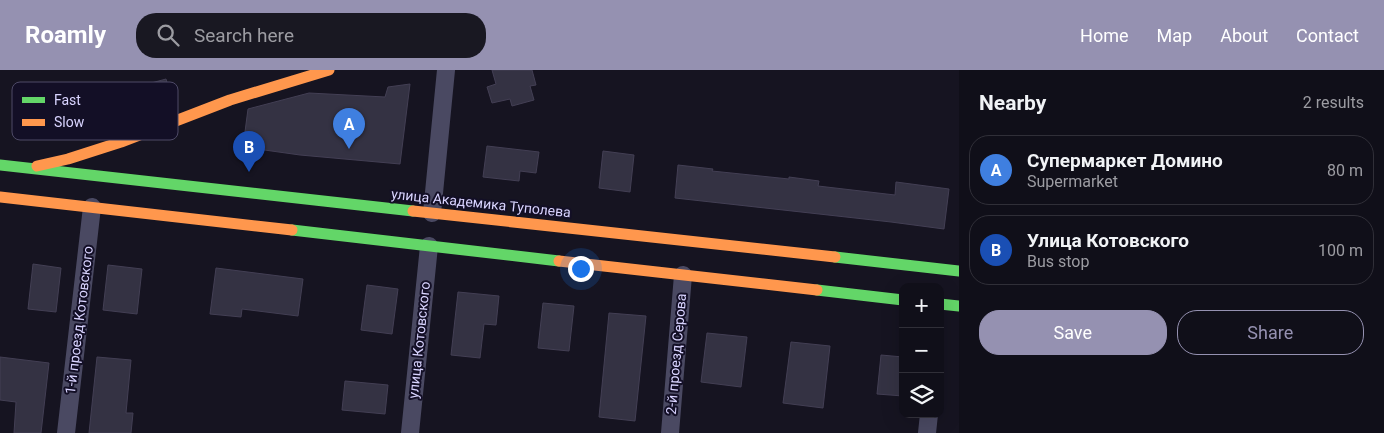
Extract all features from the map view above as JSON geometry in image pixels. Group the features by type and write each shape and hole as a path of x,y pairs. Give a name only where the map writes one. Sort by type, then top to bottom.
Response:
{"main road":[{"path":"178,120 230,100 329,70"},
{"path":"21,199 36,186 28,168 68,159 126,140"},
{"name":"улица Академика Туполева","path":"0,165 959,271"},
{"path":"0,197 899,300"},
{"path":"944,304 959,306"}],"street":[{"path":"432,213 446,70"},
{"name":"1-й проезд Котовского","path":"66,433 92,208"},
{"name":"улица Котовского","path":"410,433 429,246"},
{"name":"2-й проезд Серова","path":"670,433 683,275"},
{"path":"927,433 929,418"}],"building":[{"path":"492,70 532,70 536,85 530,86 534,100 512,106 510,99 492,103 487,87 496,84"},
{"path":"166,79 167,82 155,82"},
{"path":"410,84 400,164 300,155 243,147 248,109 309,93 385,97 388,87"},
{"path":"487,146 539,152 536,173 520,171 519,181 483,177"},
{"path":"603,151 634,155 630,192 599,188"},
{"path":"678,165 713,169 712,171 819,181 818,186 895,195 896,182 949,189 944,229 675,198"},
{"path":"33,264 61,268 56,312 28,309"},
{"path":"108,265 142,269 137,314 103,310"},
{"path":"216,268 303,279 298,316 242,309 241,317 210,314"},
{"path":"367,285 398,289 392,334 361,330"},
{"path":"458,292 499,296 496,325 484,324 480,358 451,355"},
{"path":"543,303 574,306 569,351 538,348"},
{"path":"609,313 646,316 635,421 599,417"},
{"path":"707,333 747,337 741,387 701,382"},
{"path":"791,342 830,346 823,408 783,403"},
{"path":"881,355 899,357 899,396 877,394"},
{"path":"0,357 49,363 41,433 14,433 16,402 0,400"},
{"path":"97,357 131,360 126,413 133,413 131,433 89,433"},
{"path":"345,381 388,385 385,414 342,410"}],"traffic: fast":[{"path":"0,165 413,211"},
{"path":"292,230 559,261"},
{"path":"835,257 959,271"},
{"path":"817,290 899,300"},
{"path":"944,304 959,306"}],"traffic: slow":[{"path":"178,120 230,100 329,70"},
{"path":"37,166 68,159 126,140"},
{"path":"0,197 292,230"},
{"path":"413,211 835,257"},
{"path":"559,261 817,290"}],"place":[{"name":"Супермаркет Домино","path":"349,149"},
{"name":"Улица Котовского","path":"249,172"}]}
